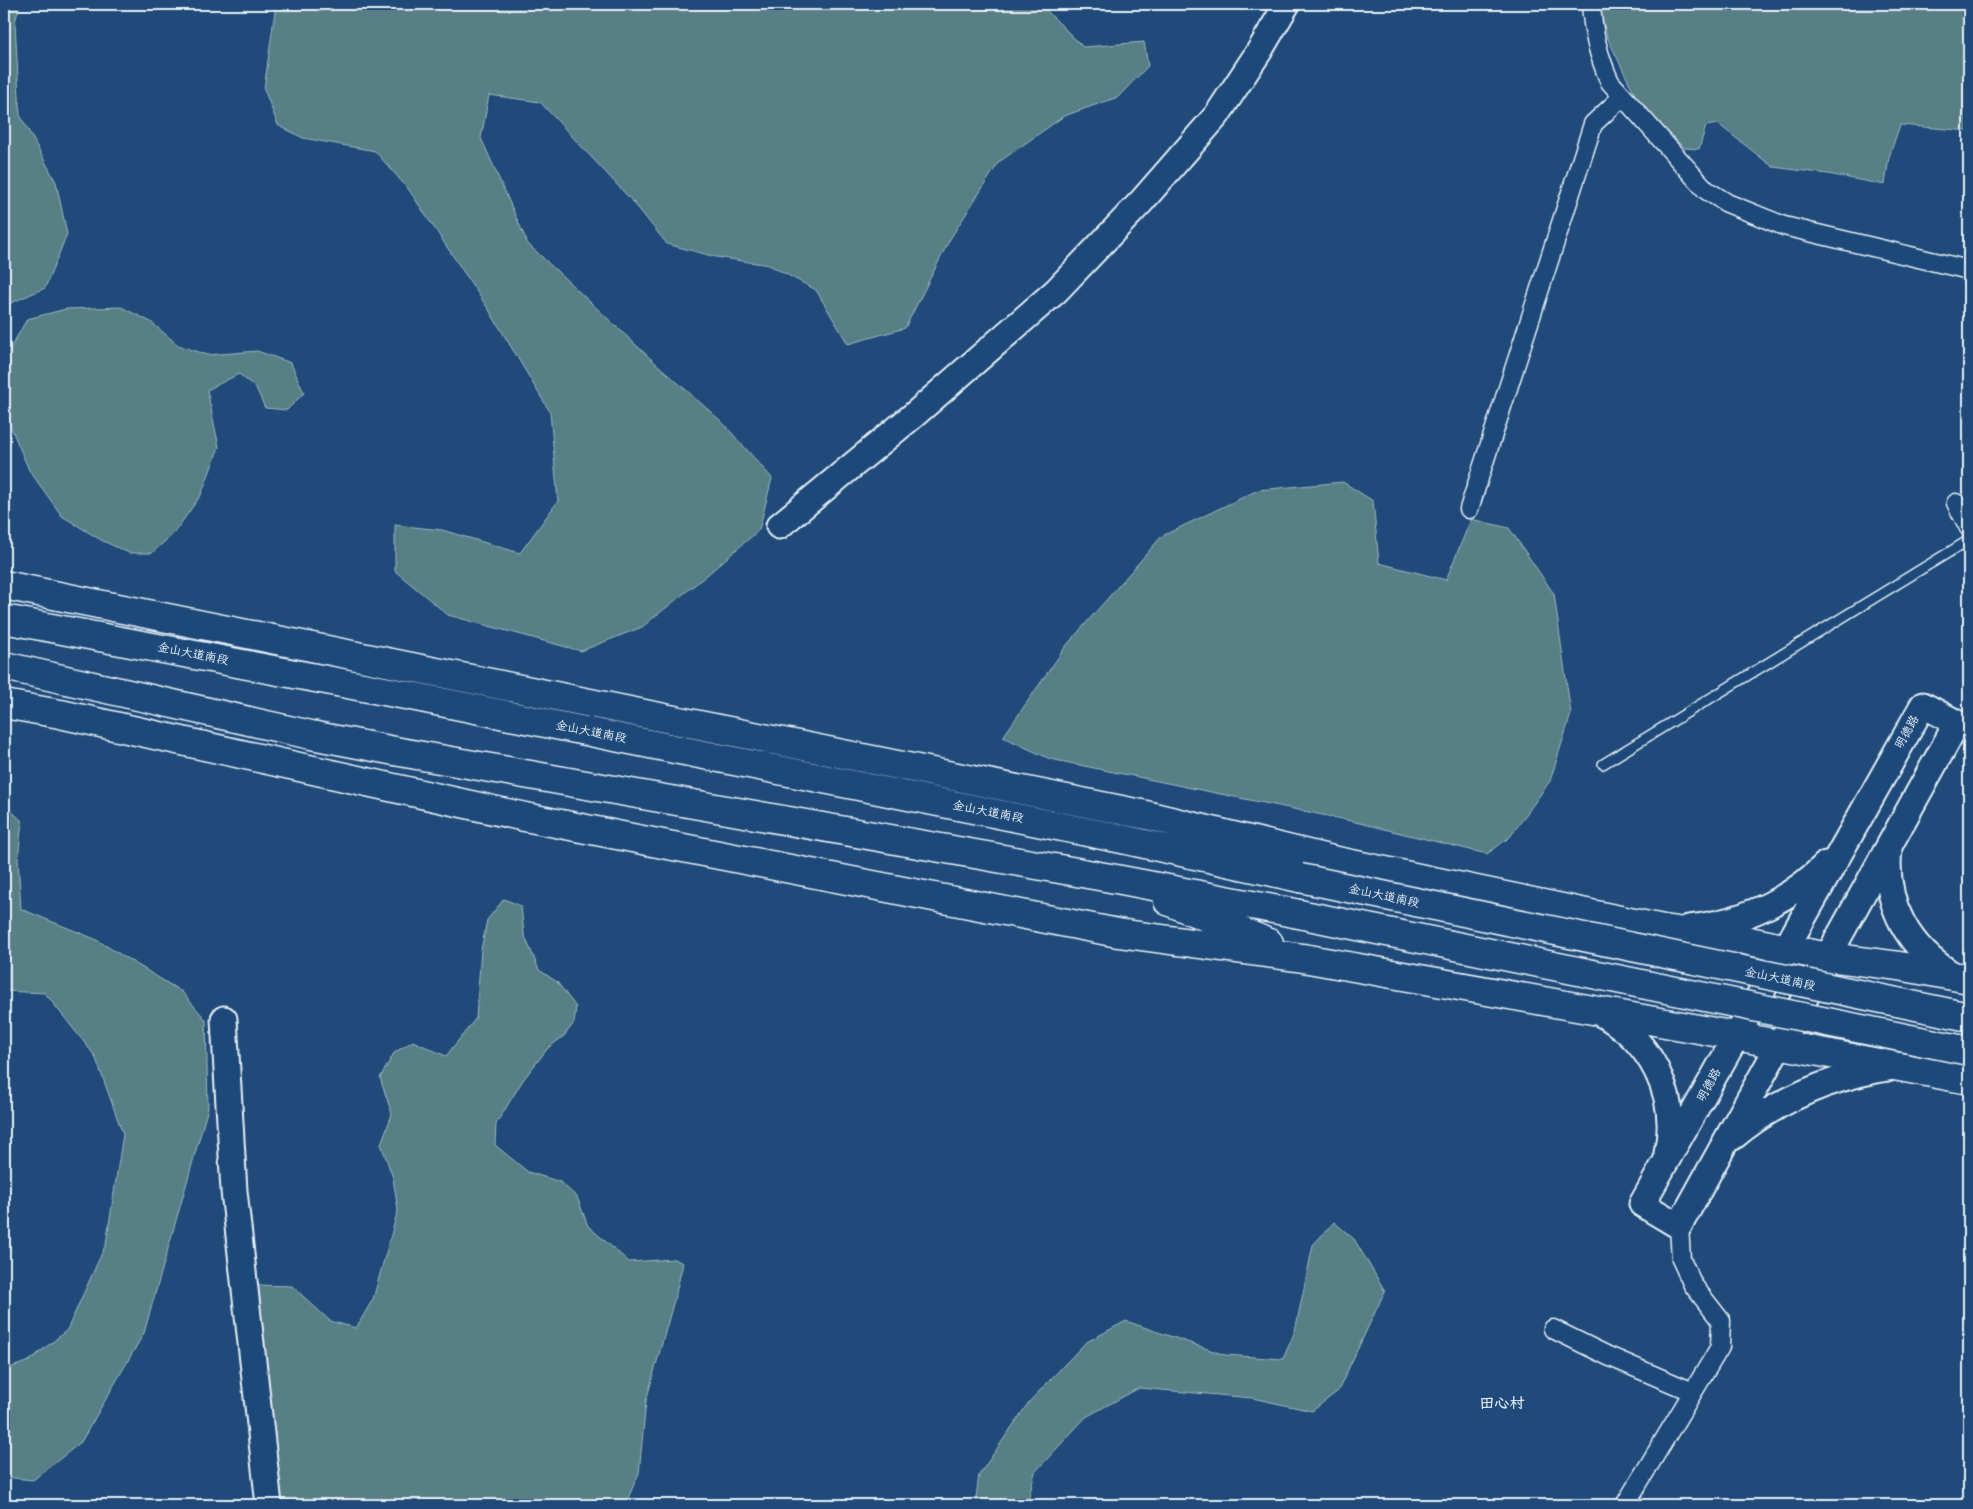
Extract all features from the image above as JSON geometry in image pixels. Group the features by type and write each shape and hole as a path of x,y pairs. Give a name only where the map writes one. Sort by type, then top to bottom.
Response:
{"main road":[{"path":"4,585 1146,815 1337,861 1663,929 1963,978"},
{"path":"107,606 325,679"},
{"name":"金山大道南段","path":"4,619 325,679 1122,839 1300,878 1969,1017"},
{"path":"4,666 400,752 1116,879 1294,913 1969,1051"},
{"path":"4,704 60,714 526,817 1118,933 1303,958 1969,1080"},
{"path":"60,714 311,734"},
{"path":"1122,839 1337,861"},
{"path":"1116,879 1303,958"}],"street":[{"path":"780,526 915,414 1056,292 1141,202 1217,115 1260,50 1287,4"},
{"path":"1590,4 1593,32 1600,60 1610,82 1622,98 1706,190 1727,203 1784,226 1969,270"},
{"path":"1470,509 1593,124 1622,98"},
{"path":"1956,503 1969,528"},
{"name":"明德路","path":"1923,705 1957,724 1889,846 1680,1226 1642,1204 1736,1036 1788,948 1923,705"},
{"path":"1663,929 1711,926 1757,912 1798,889 1833,857 1847,839"},
{"path":"1889,846 1888,881 1897,914 1905,930 1928,957 1963,978"},
{"path":"1593,1010 1615,1022 1634,1038 1654,1064 1661,1080 1669,1113 1670,1130 1664,1164"},
{"path":"224,1019 234,1191 269,1505"},
{"path":"1724,1145 1759,1118 1797,1095 1847,1076 1899,1067"},
{"path":"1625,1505 1720,1347 1721,1321 1693,1284 1681,1259 1680,1226"},
{"path":"1554,1328 1608,1356 1693,1392"}],"lane":[{"path":"1603,764 1969,540"}],"green space":[{"path":"4,4 20,4 15,22 20,115 56,182 67,234 45,288 4,306"},
{"path":"276,4 1040,4 1083,47 1144,42 1148,66 1118,97 1064,116 999,162 950,239 905,328 848,344 816,290 769,265 716,257 667,244 634,203 540,102 489,95 481,138 528,244 651,359 721,421 772,478 759,530 642,627 581,651 448,615 395,571 395,525 442,530 520,553 558,501 550,412 489,310 409,190 375,151 303,138 278,125 264,89"},
{"path":"1598,4 1969,4 1969,131 1900,125 1889,157 1885,185 1828,174 1773,167 1718,124 1706,126 1699,149 1684,148 1639,103 1608,39"},
{"path":"121,307 151,322 178,345 208,355 257,351 291,363 304,393 287,410 265,408 256,388 239,374 207,390 219,447 201,495 174,533 152,553 129,553 101,540 62,516 29,470 4,411 6,356 27,319 66,309"},
{"path":"1343,482 1373,501 1379,563 1446,580 1471,519 1509,528 1554,594 1571,714 1550,781 1510,837 1487,854 1347,820 1050,759 1003,737 1066,646 1162,536 1258,490"},
{"path":"4,804 22,821 18,859 21,909 95,939 182,992 206,1020 208,1108 144,1333 81,1442 33,1480 4,1477 4,1370 29,1361 67,1330 106,1244 123,1134 95,1056 45,993 4,991"},
{"path":"504,899 521,906 524,934 539,970 557,982 576,1007 574,1023 564,1036 548,1048 523,1080 496,1124 495,1145 528,1172 560,1182 577,1197 588,1226 629,1262 674,1259 683,1263 646,1401 639,1473 625,1505 281,1505 257,1285 292,1286 330,1321 356,1328 373,1299 398,1210 393,1178 381,1144 392,1114 380,1078 394,1053 413,1041 446,1056 476,1018 481,950 487,920"},
{"path":"1334,1222 1354,1239 1385,1291 1338,1391 1312,1411 1252,1398 1139,1388 1086,1417 1035,1472 1027,1505 975,1505 979,1475 1029,1402 1085,1343 1126,1321 1225,1355 1283,1359 1295,1331 1313,1245"}],"district":[{"name":"田心村","path":"1502,1403"}]}
